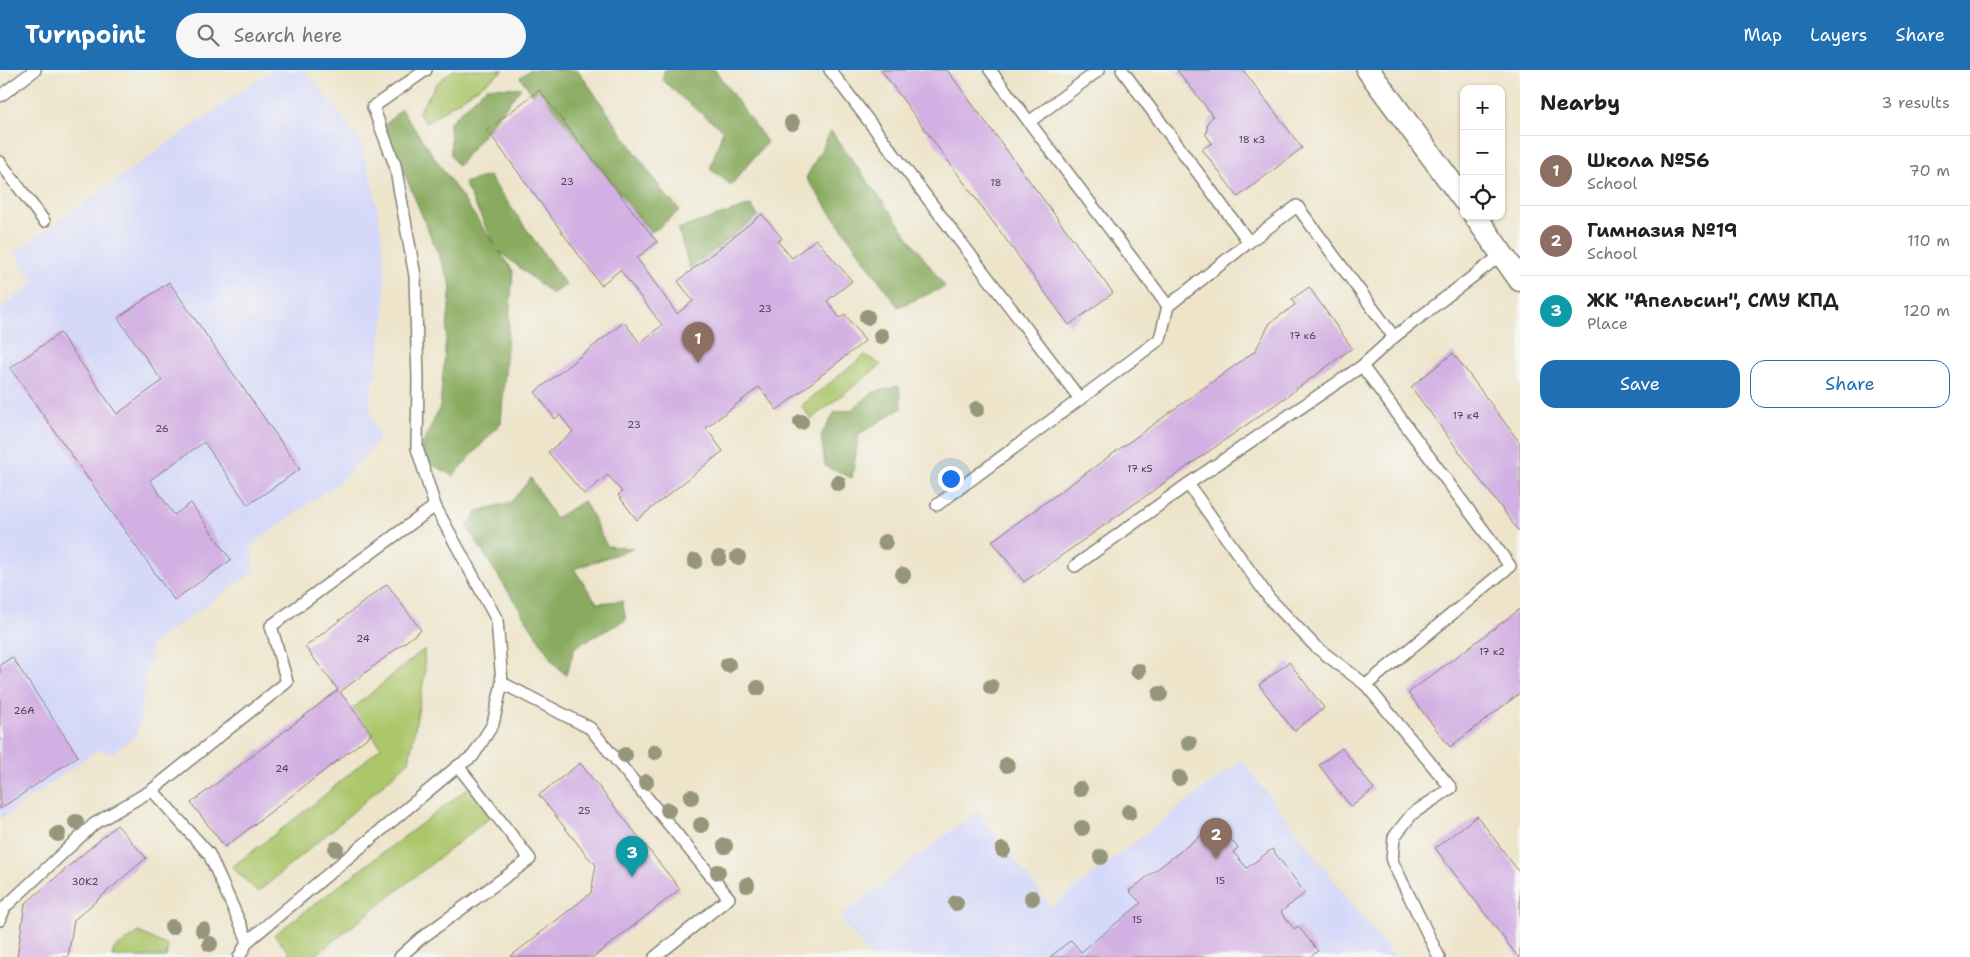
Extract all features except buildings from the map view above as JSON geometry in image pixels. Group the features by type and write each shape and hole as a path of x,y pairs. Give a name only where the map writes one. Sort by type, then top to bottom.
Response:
{"street":[{"path":"1368,70 1460,195"},
{"path":"1478,220 1520,280"}],"lane":[{"path":"0,96 35,70"},
{"path":"239,957 248,941 458,766 473,756 493,724 502,683 496,620 435,506 417,448 418,380 415,276 395,165 373,107 426,70"},
{"path":"830,70 1080,399"},
{"path":"990,70 1168,306"},
{"path":"1029,122 1099,70"},
{"path":"1122,70 1249,242"},
{"path":"0,162 44,221"},
{"path":"937,505 1160,339 1168,306 1297,206 1394,336"},
{"path":"1075,566 1188,484 1362,366 1394,336 1501,254"},
{"path":"1362,366 1510,566 1366,685"},
{"path":"1188,484 1269,598 1316,647 1366,685 1451,788 1412,814 1394,837 1392,861 1439,957"},
{"path":"0,920 6,907 94,824 152,790 287,682 271,626 435,506"},
{"path":"502,683 590,728 729,898 655,957"},
{"path":"400,957 420,939 530,859 458,766"},
{"path":"152,790 209,854 222,879 248,941"}],"shaded area":[{"path":"271,70 305,70 362,144 373,186 381,230 385,273 384,317 378,361 369,404 379,440 338,483 251,545 253,572 152,644 137,735 112,753 97,750 0,819 0,308 35,283 14,253"},
{"path":"1241,760 1394,957 898,957 894,953 889,957 871,957 840,917 977,811 1051,907"}],"green space":[{"path":"453,70 504,70 426,123 418,113 437,83"},
{"path":"530,70 578,70 663,192 680,210 657,229 650,232 539,91 533,95 520,77"},
{"path":"664,70 715,70 767,142 731,185 710,169 723,130 682,98 663,80"},
{"path":"487,87 521,88 458,166 451,156 450,122"},
{"path":"401,109 495,245 464,183 489,176 566,285 552,294 499,251 513,271 501,423 453,476 417,456 440,407 451,285 406,177 377,133"},
{"path":"831,131 945,287 898,307 806,178"},
{"path":"751,205 758,216 690,269 678,229"},
{"path":"865,355 881,365 811,419 801,406"},
{"path":"899,386 902,408 859,434 852,478 825,466 821,435 835,412 851,410 874,392"},
{"path":"531,478 555,518 584,501 607,546 634,548 574,569 597,603 622,601 626,620 575,647 566,675 555,665 467,527 478,511 511,502"},
{"path":"424,649 425,673 409,761 346,818 258,892 232,867 314,804 381,747 352,709"},
{"path":"470,787 492,816 313,957 293,957 274,935"},
{"path":"139,932 168,946 166,957 112,957 114,949"}],"place":[{"name":"Школа №56","path":"698,363"},
{"name":"Гимназия №19","path":"1216,859"},
{"name":"ЖК \"Апельсин\", СМУ КПД","path":"632,877"}]}
